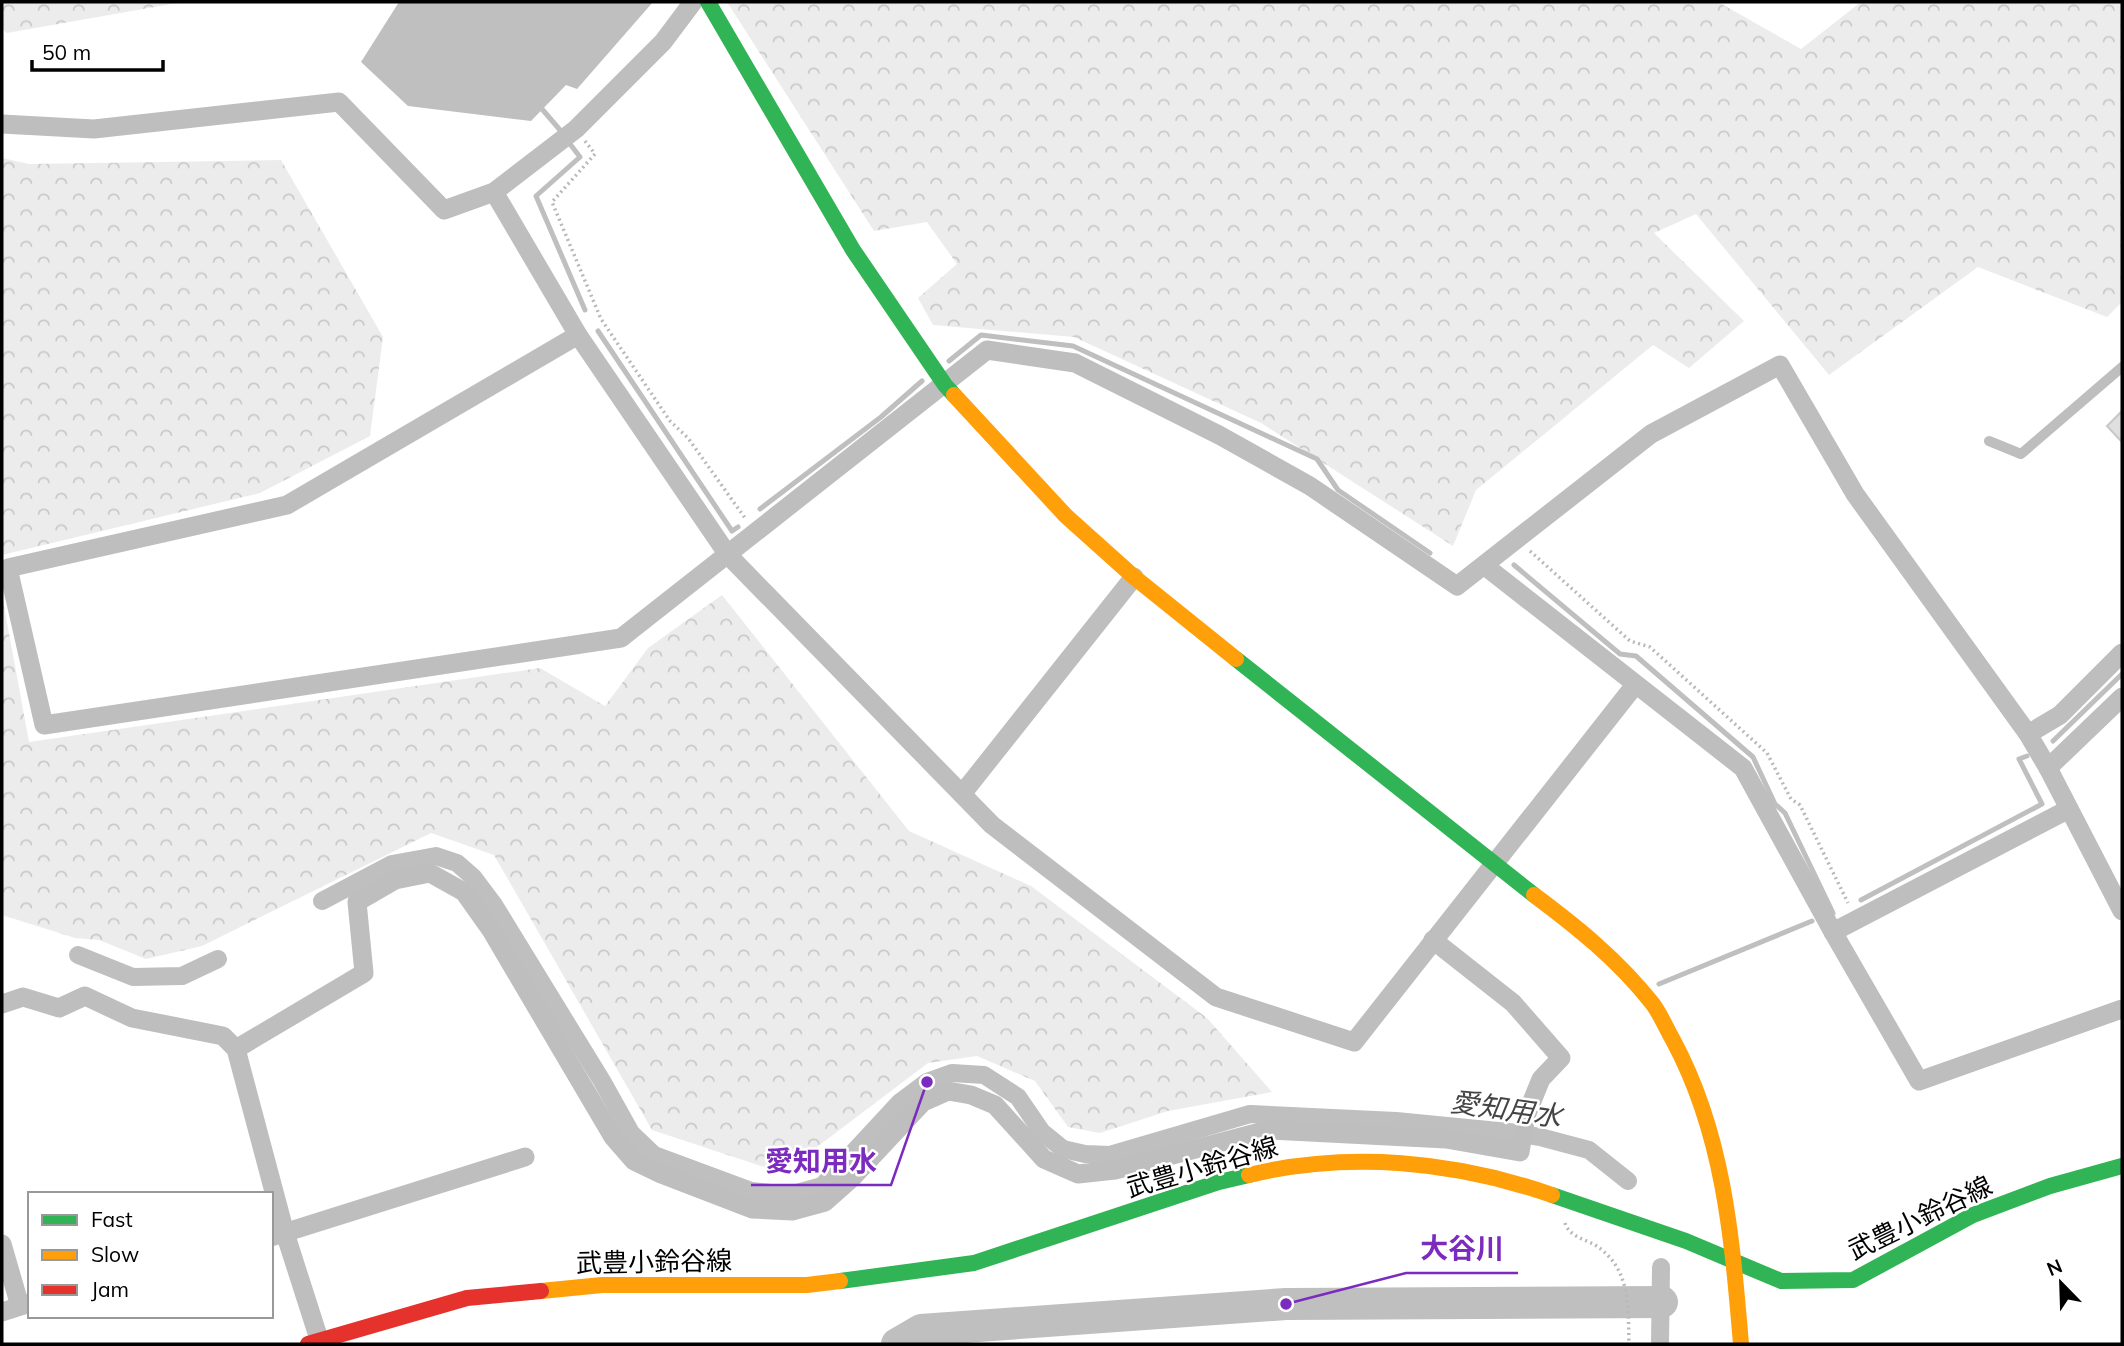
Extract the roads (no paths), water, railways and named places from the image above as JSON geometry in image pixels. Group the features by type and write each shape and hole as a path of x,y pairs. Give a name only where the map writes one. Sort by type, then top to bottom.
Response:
{"main road":[{"path":"708,2 853,250 945,385 1066,516 1134,577 1592,939 1653,1004 1682,1057 1702,1102 1716,1148 1734,1262 1741,1344"},
{"name":"武豊小鈴谷線","path":"316,1343 467,1298 602,1285 807,1285 974,1263 1189,1191 1265,1171 1348,1161 1419,1164 1515,1182 1686,1241 1781,1281 1853,1280 1973,1215 2050,1186 2122,1166"}],"street":[{"path":"2,124 94,129 339,103 444,210 494,192 576,129 663,42 693,2"},
{"path":"494,192 578,335 728,555 992,825 1216,997 1354,1042 1635,685"},
{"path":"578,335 288,505 8,568 44,725 621,638 987,350 1075,363 1219,435 1310,486 1457,586 1651,435 1780,365 1855,495 2028,734 2122,911"},
{"path":"1485,566 1743,768 1919,1081 2122,1009"},
{"path":"962,794 1134,577"},
{"path":"2028,734 2060,715 2122,653"},
{"path":"2048,768 2122,697"},
{"path":"1833,932 2069,809"},
{"path":"236,1049 364,974 357,902 395,880 430,873 464,892 491,930 613,1137 634,1161 752,1209 792,1212 825,1202 923,1102 948,1091 971,1095 995,1105 1045,1159 1078,1174 1115,1170 1268,1130 1446,1139 1520,1152 1524,1122 1541,1079 1561,1058 1513,1003 1433,940"},
{"path":"2,1004 23,998 59,1009 85,996 132,1018 223,1036 236,1049 268,1192"},
{"path":"278,1235 525,1157"},
{"path":"273,1213 278,1235 316,1343"},
{"path":"2,1244 17,1307"}],"lane":[{"path":"1989,441 2021,454 2122,367"}],"waterway":[{"path":"542,109 560,130"},
{"path":"570,144 580,157 536,196 585,310"},
{"path":"598,331 732,531 738,527"},
{"path":"949,361 981,335 1073,346 1317,459 1338,490 1430,553"},
{"path":"760,509 881,417 922,381"},
{"path":"1514,565 1620,654 1636,656 1753,757 1775,804 1785,813 1833,913"},
{"path":"2053,741 2122,674"},
{"path":"1861,900 2042,804 2019,759 2027,756"},
{"name":"愛知用水","path":"322,901 392,864 436,856 457,863 473,877 494,905 631,1133 654,1155 751,1191 790,1195 822,1186 899,1103 927,1082 952,1073 984,1075 1018,1097 1042,1132 1063,1149 1085,1154 1110,1155 1250,1114 1396,1121 1540,1137 1589,1150 1628,1181"},
{"path":"1659,984 1812,921"},
{"name":"愛知用水","path":"78,955 133,977 182,976 218,959"},
{"name":"愛知用水","path":"1660,1344 1661,1267"},
{"path":"897,1344 921,1330 1286,1304 1662,1302"}],"place":[{"name":"愛知用水","path":"927,1082"},
{"name":"大谷川","path":"1286,1304"}]}
